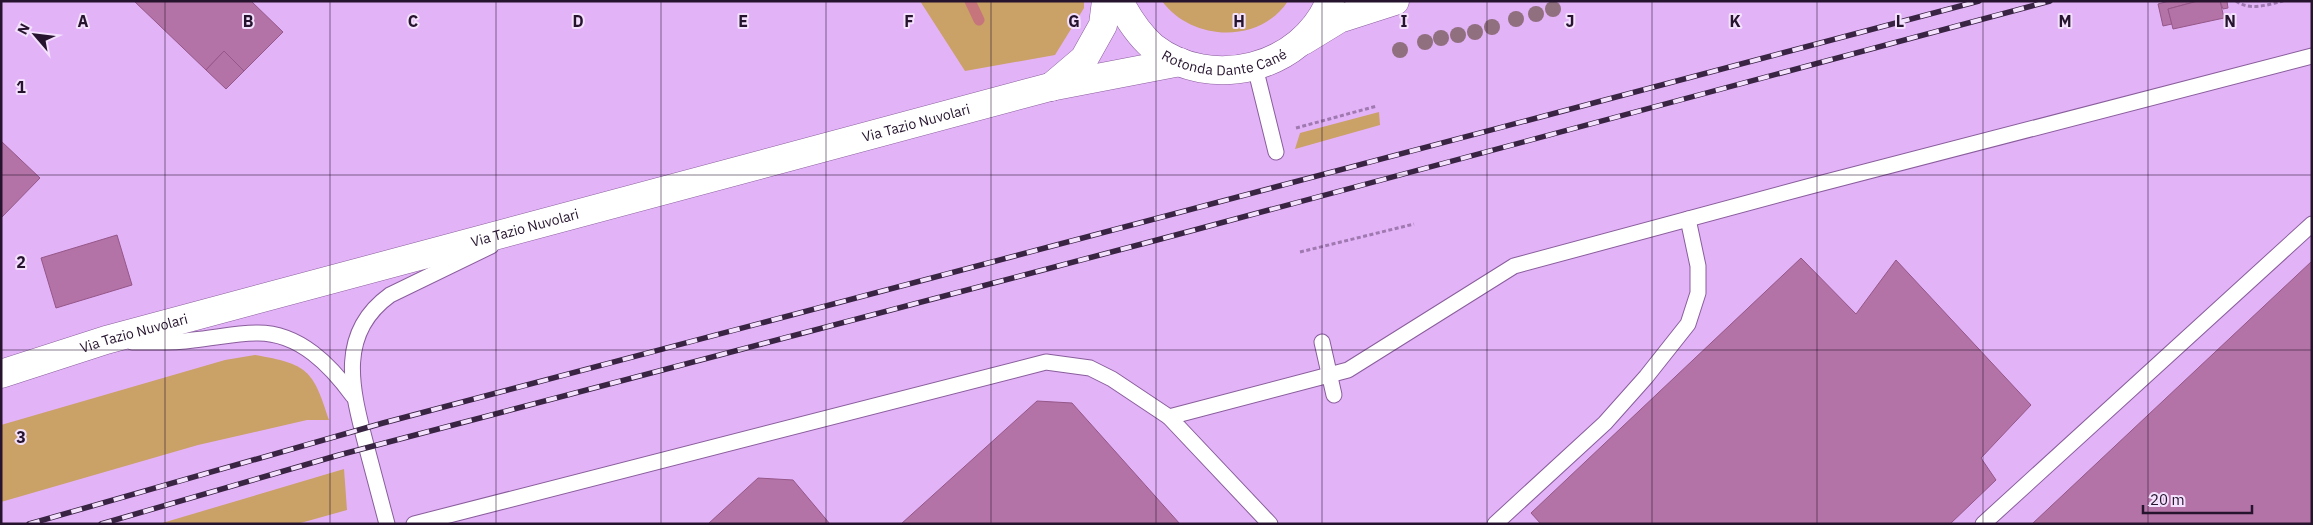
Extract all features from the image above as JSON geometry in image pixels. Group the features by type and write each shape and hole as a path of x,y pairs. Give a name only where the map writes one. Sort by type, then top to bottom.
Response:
{"street":[{"name":"Via Tazio Nuvolari","path":"1050,88 1084,58 1103,25 1106,1"},
{"name":"Rotonda Dante Cané","path":"1119,1 1132,24 1153,46 1180,62 1217,71 1255,67 1280,58 1301,42 1324,15 1330,1"},
{"path":"1301,42 1339,19 1396,1"},
{"name":"Via Tazio Nuvolari","path":"1,374 106,340 524,227 1050,88 1180,62"}],"lane":[{"path":"1170,417 1348,370 1514,266 2312,56"},
{"path":"1255,67 1276,152"},
{"path":"1495,524 1605,423 1646,377 1688,324 1698,292 1698,266 1688,219"},
{"path":"1983,524 2312,224"},
{"path":"387,524 354,396 353,355 356,338 364,320 376,305 390,295 472,256 524,227"},
{"path":"106,340 165,342 260,333 279,336 298,343 313,353 326,364 354,396"},
{"path":"1322,342 1334,395"},
{"path":"414,524 1046,362 1090,368 1112,379 1170,417 1270,524"}],"path":[{"path":"2236,1 2244,7 2262,7 2283,1"},
{"path":"1304,126 1377,106"},
{"path":"1300,252 1414,224"}],"shaded area":[{"path":"920,1 1084,1 1084,8 1055,55 965,71"},
{"path":"1162,1 1288,1 1275,15 1260,25 1243,31 1225,32 1207,30 1190,24 1175,14"},
{"path":"1379,112 1380,125 1295,149 1300,133"},
{"path":"255,355 287,362 306,372 318,390 329,420 307,420 198,445 1,502 1,425 225,360"},
{"path":"344,469 347,510 297,524 159,524"}],"building":[{"path":"134,1 251,1 283,32 244,71 224,51 206,70"},
{"path":"2169,1 2198,1 2168,9 2172,24 2163,26 2158,4"},
{"path":"2198,1 2220,1 2224,18 2173,29 2168,9"},
{"path":"2220,1 2227,1 2228,8 2223,9"},
{"path":"224,51 244,71 226,89 206,70"},
{"path":"1,141 40,178 1,218"},
{"path":"117,235 132,285 56,308 41,258"},
{"path":"1801,258 1856,314 1896,260 2031,405 1981,458 1996,480 1950,524 1541,524 1531,513"},
{"path":"2312,261 2312,524 2032,524"},
{"path":"1037,401 1072,403 1180,524 901,524"},
{"path":"758,478 793,480 830,524 708,524"}],"waterway":[{"path":"970,1 979,20"}],"railway":[{"path":"29,524 383,423 1979,1"},
{"path":"101,524 339,455 1157,240 2050,1"}]}
